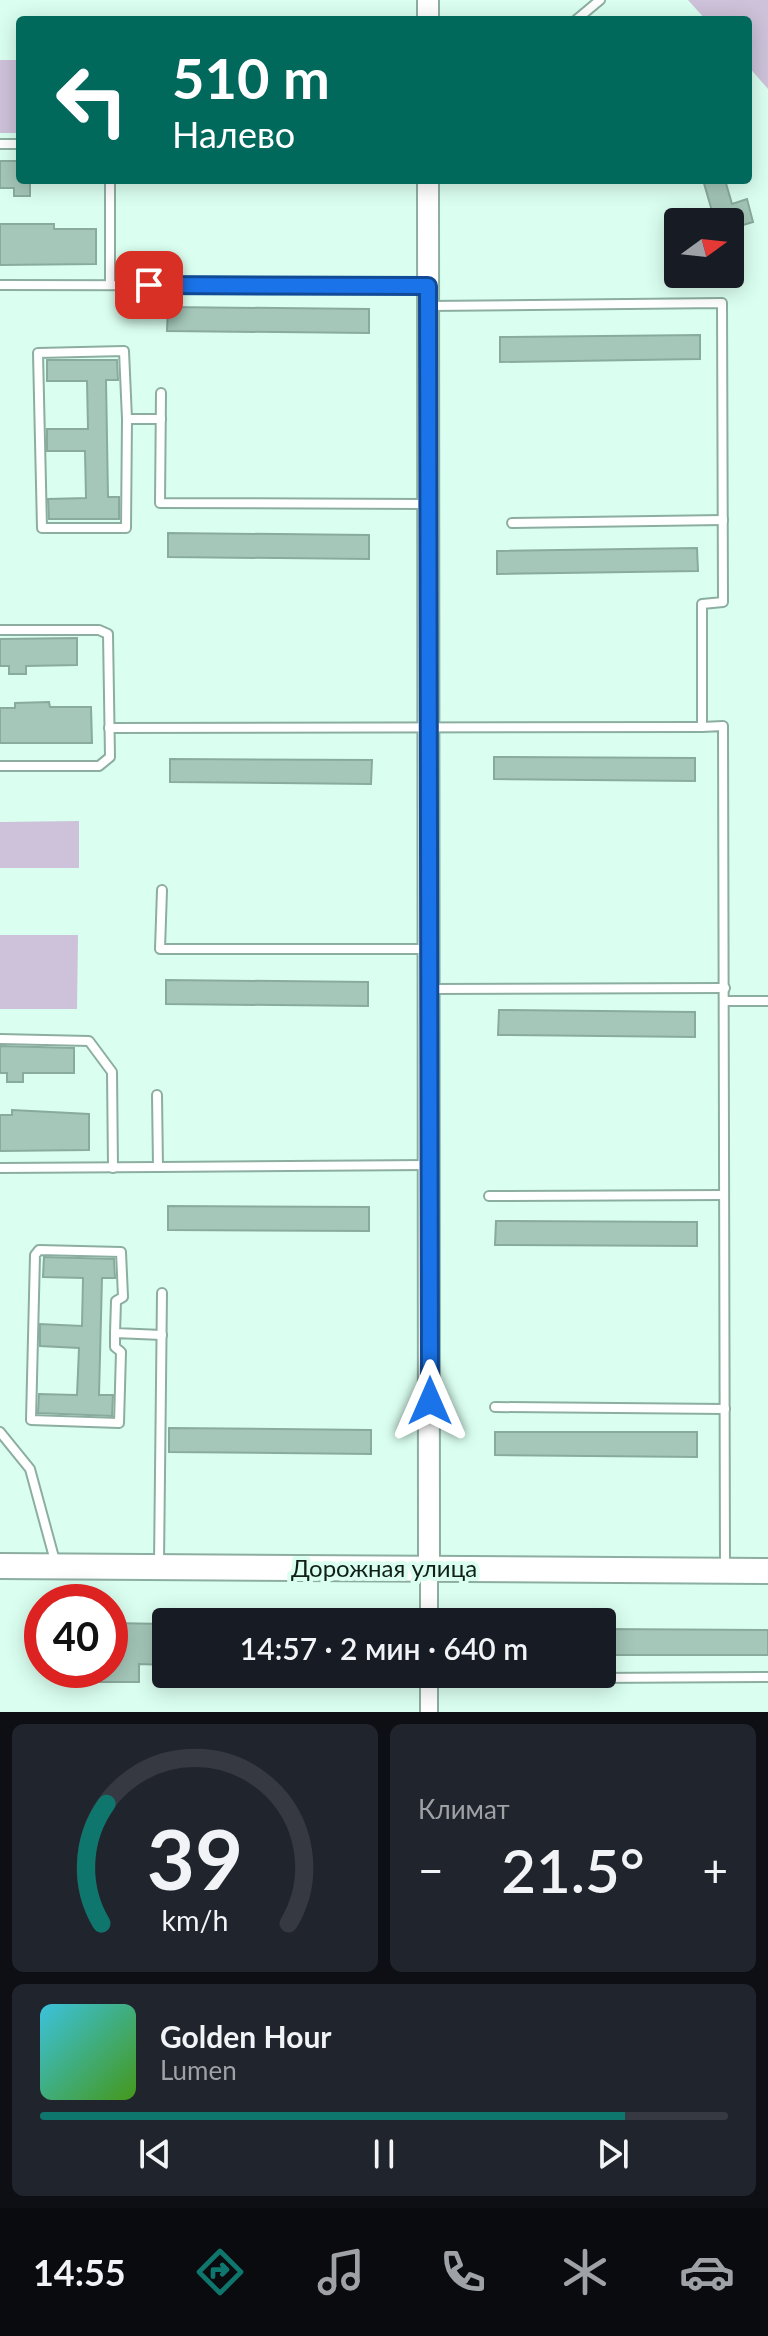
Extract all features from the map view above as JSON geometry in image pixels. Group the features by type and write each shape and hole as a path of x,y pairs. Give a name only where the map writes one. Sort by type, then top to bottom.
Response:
{"main road":[{"name":"Дорожная улица","path":"0,1566 768,1571"}],"street":[{"path":"428,184 429,1608"},
{"path":"429,1688 429,1712"}],"lane":[{"path":"581,16 600,0"},
{"path":"110,184 110,285"},
{"path":"0,285 110,285 722,303 723,602 702,604 702,727"},
{"path":"124,351 127,419 127,527 42,528 38,353 124,351"},
{"path":"161,393 160,503 428,504"},
{"path":"127,419 161,419"},
{"path":"512,523 723,520"},
{"path":"0,630 99,630 108,634 110,757 104,765 0,766"},
{"path":"109,728 723,726 725,1570"},
{"path":"162,890 160,949 429,949"},
{"path":"429,989 725,988"},
{"path":"724,1001 768,1001"},
{"path":"0,1039 89,1041 112,1072 113,1168"},
{"path":"157,1095 158,1167"},
{"path":"0,1168 429,1165"},
{"path":"489,1196 724,1195"},
{"path":"36,1252 121,1252 123,1297 116,1301 115,1333 115,1347 121,1352 119,1423 31,1420 36,1252"},
{"path":"159,1567 162,1293"},
{"path":"115,1333 162,1335"},
{"path":"495,1407 725,1409"},
{"path":"0,1432 30,1469 56,1566"},
{"path":"616,1677 768,1677"}],"shaded area":[{"path":"688,0 768,0 768,89 752,71 752,16 702,16"},
{"path":"0,60 16,60 16,133 0,133"},
{"path":"79,821 79,868 0,868 0,822"},
{"path":"0,935 78,935 77,1009 0,1009"}],"building":[{"path":"0,161 16,161 16,184 30,184 30,196 14,196 14,188 0,188"},
{"path":"704,184 726,184 732,204 747,199 753,222 744,225 744,208 711,208"},
{"path":"0,224 54,224 54,229 96,229 96,264 0,265"},
{"path":"168,307 369,309 369,333 167,331"},
{"path":"700,335 700,359 500,362 500,337"},
{"path":"47,360 117,360 118,380 106,380 108,497 119,497 119,519 49,519 48,499 86,498 85,451 47,451 47,429 88,429 87,381 47,381"},
{"path":"168,533 369,535 369,559 168,557"},
{"path":"697,548 698,571 497,574 497,551"},
{"path":"77,638 77,665 26,666 26,674 9,674 9,666 0,666 0,639"},
{"path":"49,702 50,707 91,707 92,743 0,743 0,708 15,708 15,703"},
{"path":"494,757 695,758 695,781 494,779"},
{"path":"170,759 372,760 371,784 170,782"},
{"path":"166,980 368,982 368,1006 166,1004"},
{"path":"499,1010 695,1012 695,1037 498,1035"},
{"path":"0,1046 74,1048 74,1073 23,1073 23,1082 7,1082 7,1073 0,1073"},
{"path":"12,1110 89,1114 89,1150 0,1151 0,1115 12,1115"},
{"path":"168,1206 369,1207 369,1231 168,1230"},
{"path":"496,1221 697,1222 697,1246 495,1245"},
{"path":"44,1257 114,1259 115,1278 102,1278 99,1395 113,1395 112,1416 38,1413 39,1394 77,1395 79,1348 40,1346 40,1324 82,1326 83,1278 43,1277"},
{"path":"169,1428 371,1430 371,1454 169,1452"},
{"path":"495,1432 697,1432 697,1457 495,1455"},
{"path":"128,1623 152,1624 152,1664 139,1664 139,1682 128,1682"},
{"path":"616,1629 768,1630 768,1655 616,1655"}],"route":[{"path":"149,285 428,286 430,1401"}]}
